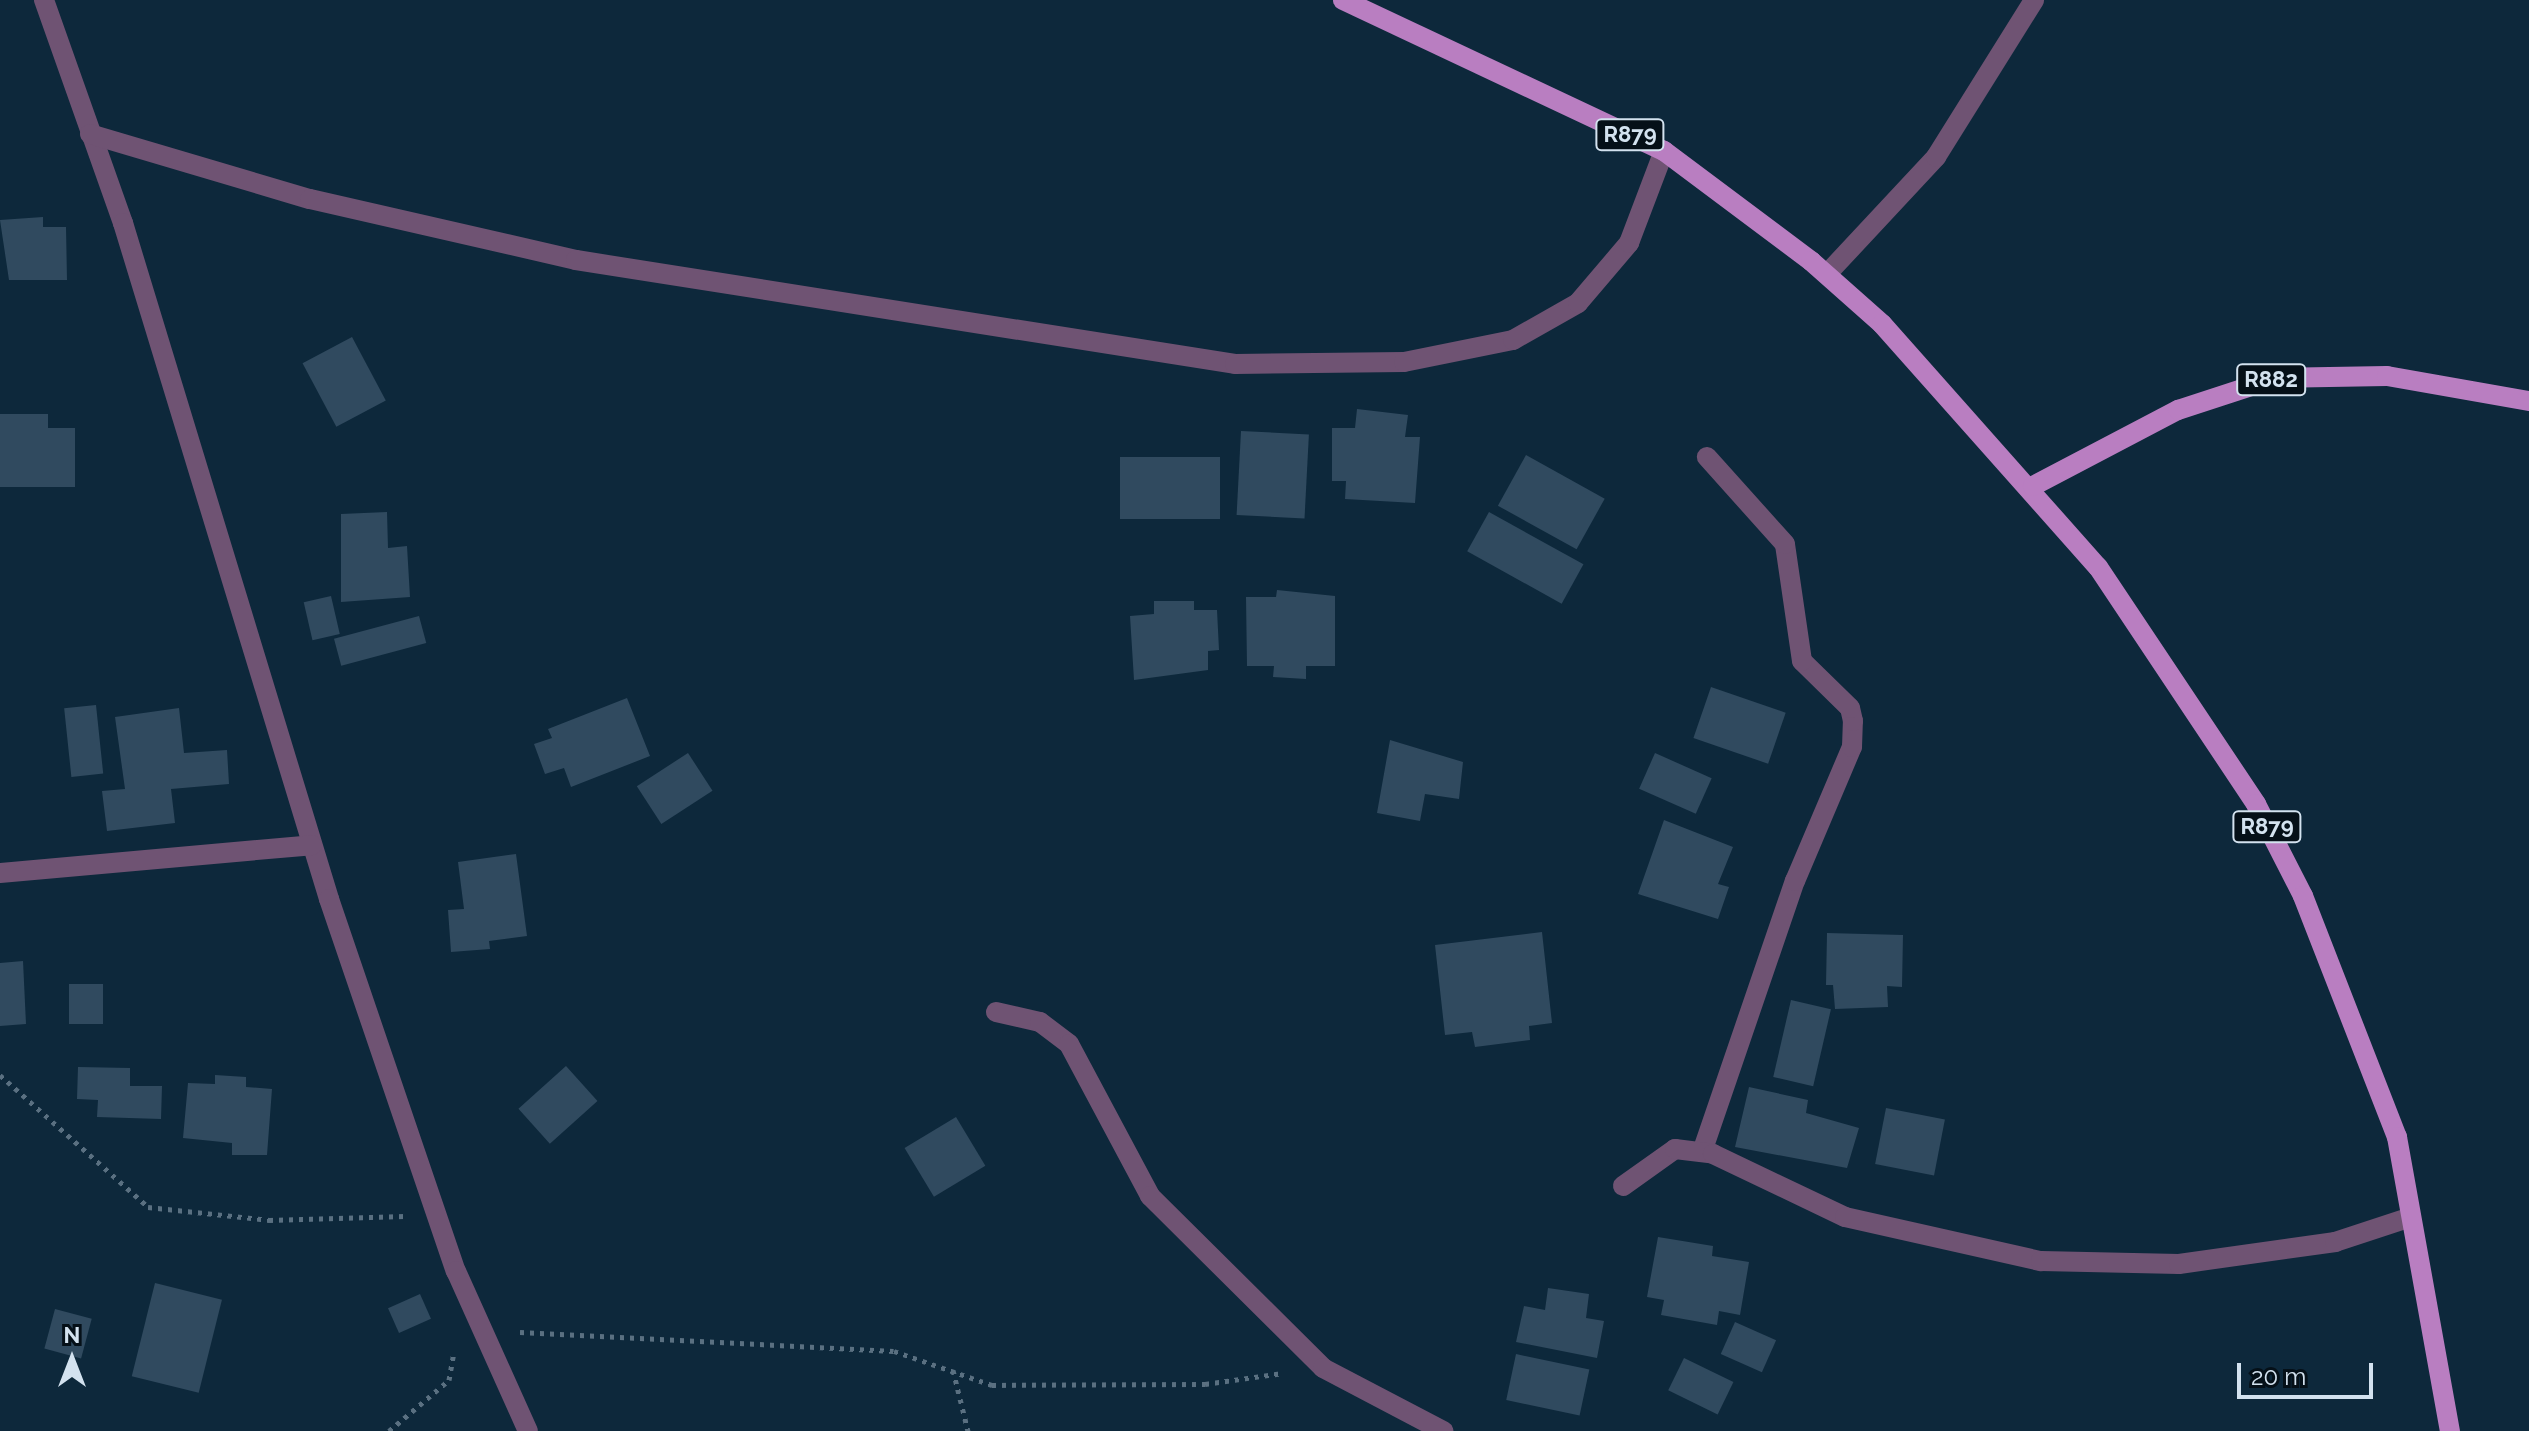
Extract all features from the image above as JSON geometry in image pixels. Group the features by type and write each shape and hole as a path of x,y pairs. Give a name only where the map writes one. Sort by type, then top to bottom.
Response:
{"main road":[{"name":"R879","path":"1343,0 1664,151 1827,274 1882,324 2033,486 2098,567 2256,804 2303,896 2397,1137 2450,1431"},
{"name":"R882","path":"2033,486 2178,410 2276,378 2387,376 2529,401"}],"street":[{"path":"44,0 90,134 312,845 438,1215 528,1431"},
{"path":"1827,274 1936,157 2034,0"},
{"path":"90,134 310,199 576,260 1235,364 1404,362 1513,340 1578,303 1629,243 1664,151"},
{"path":"1702,1152 1795,881 1852,747 1853,721 1850,708 1802,661 1785,544 1707,457"},
{"path":"0,873 312,845"},
{"path":"996,1012 1040,1022 1069,1044 1150,1196 1323,1368 1443,1431"},
{"path":"1623,1186 1661,1155 1702,1152 1845,1217 2041,1261 2179,1264 2335,1242 2411,1217"}],"path":[{"path":"0,1075 148,1207 269,1220 438,1215"},
{"path":"487,1331 818,1344 894,1351 992,1385 1091,1389 1205,1384 1323,1368"},
{"path":"389,1431 449,1380 454,1332"},
{"path":"953,1369 968,1431"}],"building":[{"path":"43,217 43,227 66,227 67,280 9,280 0,220"},
{"path":"352,337 386,401 336,427 303,363"},
{"path":"1357,409 1408,415 1405,437 1420,437 1415,503 1345,499 1346,481 1332,481 1332,428 1355,428"},
{"path":"0,414 48,414 48,428 75,428 75,487 0,487"},
{"path":"1241,431 1309,435 1305,518 1237,515"},
{"path":"1526,455 1605,499 1577,549 1498,506"},
{"path":"1120,457 1220,457 1220,519 1120,519"},
{"path":"387,512 388,548 407,546 410,597 341,602 341,514"},
{"path":"1489,512 1583,564 1562,604 1467,551"},
{"path":"1277,590 1335,596 1335,666 1306,666 1306,679 1273,677 1274,666 1247,666 1246,597 1276,597"},
{"path":"331,596 340,634 312,640 304,602"},
{"path":"1154,601 1194,601 1194,610 1217,610 1219,650 1208,651 1208,670 1134,680 1130,616 1154,614"},
{"path":"419,616 426,643 341,666 334,639"},
{"path":"1711,687 1786,713 1768,764 1693,738"},
{"path":"627,698 650,756 571,787 564,768 545,774 534,744 552,738 548,729"},
{"path":"96,705 103,774 71,777 64,708"},
{"path":"179,708 184,753 227,750 229,784 171,789 175,823 107,831 102,791 125,789 115,717"},
{"path":"1390,740 1463,762 1459,799 1425,794 1420,821 1377,813"},
{"path":"688,753 713,791 661,824 637,786"},
{"path":"1655,753 1712,778 1696,814 1639,789"},
{"path":"1664,820 1733,847 1718,884 1729,887 1718,919 1638,894"},
{"path":"516,854 527,936 489,941 490,949 451,952 448,910 464,909 458,862"},
{"path":"1542,932 1552,1023 1529,1026 1530,1040 1475,1047 1472,1032 1445,1035 1435,945"},
{"path":"1827,933 1903,935 1902,987 1887,986 1888,1007 1835,1009 1833,985 1826,985"},
{"path":"23,961 26,1024 0,1026 0,963"},
{"path":"69,984 103,984 103,1024 69,1024"},
{"path":"1791,1000 1831,1009 1813,1086 1773,1077"},
{"path":"566,1066 597,1101 550,1144 518,1109"},
{"path":"78,1067 130,1068 130,1086 162,1086 161,1119 97,1117 98,1100 77,1099"},
{"path":"215,1075 246,1077 246,1087 272,1089 267,1155 232,1155 232,1143 183,1138 188,1083 215,1084"},
{"path":"1749,1087 1808,1100 1806,1113 1859,1128 1847,1168 1735,1147"},
{"path":"1886,1108 1945,1119 1934,1175 1875,1164"},
{"path":"956,1117 985,1166 934,1197 905,1148"},
{"path":"1658,1237 1713,1246 1712,1256 1749,1262 1740,1315 1719,1311 1717,1325 1661,1315 1664,1300 1647,1297"},
{"path":"155,1283 222,1300 199,1393 132,1376"},
{"path":"1548,1288 1589,1294 1586,1318 1604,1321 1597,1358 1516,1342 1524,1306 1545,1310"},
{"path":"420,1294 431,1319 399,1333 388,1308"},
{"path":"55,1309 92,1319 81,1358 44,1349"},
{"path":"1735,1322 1776,1340 1762,1372 1721,1354"},
{"path":"1516,1354 1589,1370 1580,1416 1506,1400"},
{"path":"1684,1358 1733,1382 1718,1414 1668,1390"}]}
